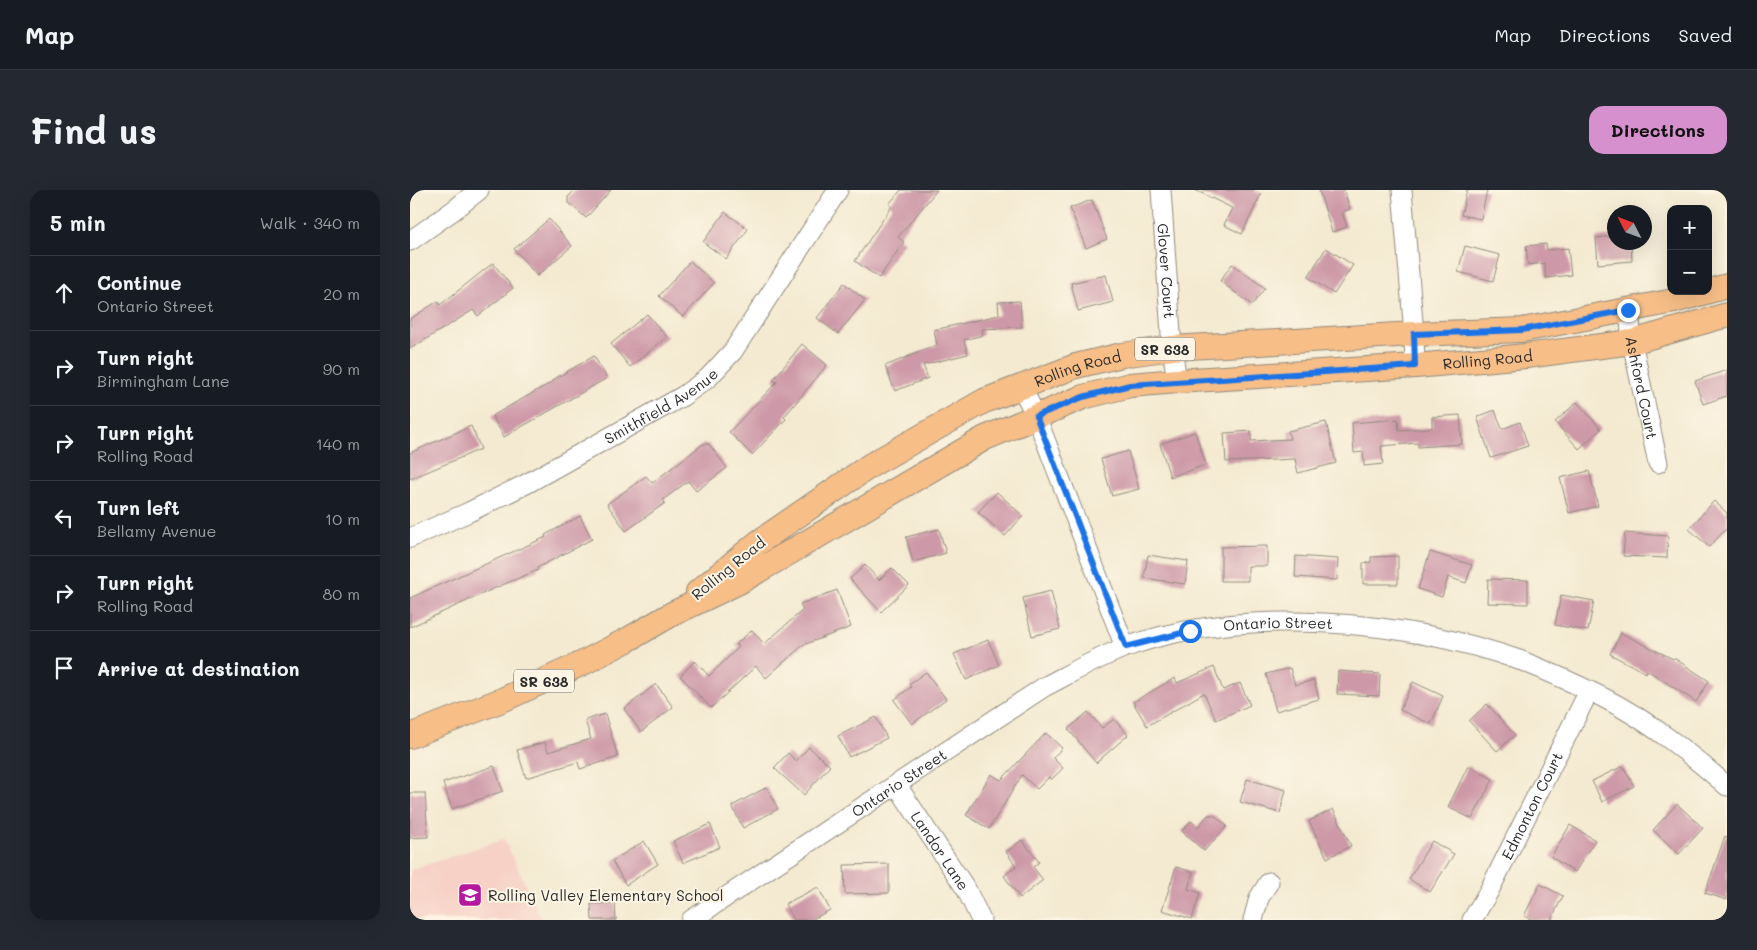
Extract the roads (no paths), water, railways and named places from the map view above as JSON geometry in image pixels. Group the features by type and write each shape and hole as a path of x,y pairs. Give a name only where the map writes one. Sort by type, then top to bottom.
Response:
{"main road":[{"name":"Rolling Road","path":"672,614 759,542 871,465 984,401 1076,366 1122,355 1172,348 1414,334 1522,330 1674,301 1727,286"},
{"name":"Rolling Road","path":"410,736 502,700 583,663 672,614 739,582 985,438 1083,397 1130,385 1415,366 1526,356 1632,342 1727,315"}],"street":[{"path":"410,241 479,190"},
{"name":"Smithfield Avenue","path":"410,538 470,512 526,484 683,396 708,378 732,351 838,190"},
{"name":"Glover Court","path":"1161,190 1172,348 1177,381"},
{"path":"1402,190 1415,366"},
{"name":"Ashford Court","path":"1628,310 1632,342 1658,463"},
{"path":"1021,386 1036,416 1126,647"},
{"name":"Ontario Street","path":"691,920 1044,687 1126,647 1190,631 1221,626 1271,622 1327,623 1404,632 1478,648 1522,661 1589,691 1625,710 1686,751 1727,786"},
{"name":"Edmonton Court","path":"1472,920 1489,891 1589,691"},
{"name":"Landor Lane","path":"896,784 966,889 981,920"},
{"path":"1253,920 1259,898 1269,882"}],"place":[{"name":"Rolling Valley Elementary School","path":"470,895"}]}
